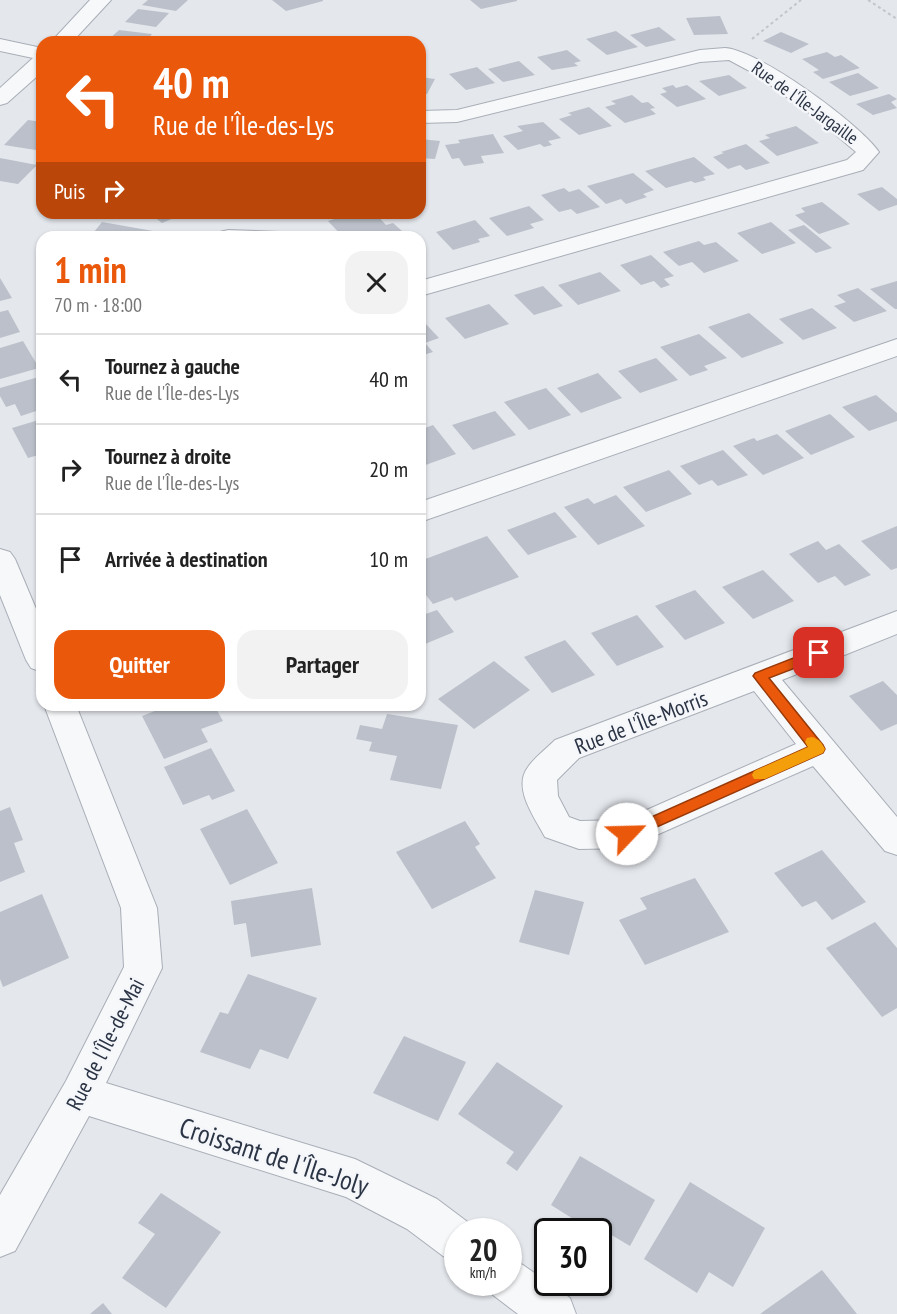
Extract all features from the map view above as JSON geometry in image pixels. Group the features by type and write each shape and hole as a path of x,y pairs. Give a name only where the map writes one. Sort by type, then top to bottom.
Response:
{"street":[{"path":"67,36 101,0"},
{"path":"0,45 36,53"},
{"name":"Rue de l'Île-Jargaille","path":"426,117 457,116 700,56 733,54 758,66 854,137 868,152 855,165 426,287"},
{"path":"0,99 36,66"},
{"path":"426,510 897,347"},
{"path":"0,559 36,640"},
{"path":"897,622 760,676 897,842"},
{"name":"Rue de l'Île-Morris","path":"760,676 567,749 540,776 542,796 557,826 579,835 627,834 818,749"},
{"name":"Rue de l'Île-de-Mai","path":"0,1236 80,1094 143,968 139,908 62,711"},
{"name":"Croissant de l'Île-Joly","path":"80,1094 355,1179 422,1214 444,1230"},
{"path":"522,1290 554,1314"}],"path":[{"path":"733,54 801,0"},
{"path":"868,0 897,19"}],"building":[{"path":"148,0 188,0 176,11 142,5"},
{"path":"272,0 323,0 323,1 286,11"},
{"path":"470,0 517,0 517,1 481,9"},
{"path":"138,9 169,13 156,27 125,22"},
{"path":"720,16 728,34 694,35 686,18"},
{"path":"659,27 676,40 646,47 630,35"},
{"path":"119,30 152,34 150,36 112,36"},
{"path":"616,31 638,47 607,55 586,39"},
{"path":"781,32 809,44 791,53 763,41"},
{"path":"567,50 581,61 574,63 578,66 552,70 537,57"},
{"path":"827,52 835,57 841,55 860,68 823,79 813,72 819,70 802,59"},
{"path":"519,61 535,75 503,82 488,69"},
{"path":"477,67 495,83 466,90 449,74"},
{"path":"858,73 879,88 850,96 829,82"},
{"path":"729,75 747,88 719,96 699,81"},
{"path":"426,78 435,79 427,94"},
{"path":"673,85 676,88 687,85 706,99 677,107 660,94 667,92 662,88"},
{"path":"889,94 897,99 891,102 897,108 873,115 856,104"},
{"path":"632,95 642,103 648,102 655,108 650,109 656,114 625,123 605,107 616,104 611,101"},
{"path":"589,107 612,126 579,135 559,119 572,115 568,113"},
{"path":"28,120 36,121 36,150 4,145"},
{"path":"543,122 561,138 548,141 552,145 544,147 540,144 518,150 503,136 523,131 517,126"},
{"path":"796,126 819,143 777,156 759,141 770,138 765,135"},
{"path":"493,134 504,153 481,156 484,163 464,166 459,158 452,159 445,145 460,143 458,140"},
{"path":"426,140 440,141 435,159 426,158"},
{"path":"746,144 770,163 746,170 740,165 728,169 713,157 724,153 721,152"},
{"path":"694,157 715,174 703,177 706,180 695,183 691,181 666,188 645,171"},
{"path":"0,158 36,165 18,184 0,181"},
{"path":"633,173 654,190 643,194 647,197 626,204 621,199 606,204 587,186"},
{"path":"882,187 897,199 897,205 879,211 857,194"},
{"path":"564,188 569,192 579,189 600,207 577,214 571,209 559,212 541,195"},
{"path":"822,202 850,224 819,234 795,215 805,212 801,208"},
{"path":"529,206 544,220 530,224 534,228 507,236 489,218"},
{"path":"157,219 172,219 162,223"},
{"path":"380,219 386,225 393,223 402,231 337,231 328,221"},
{"path":"475,220 490,236 478,239 480,242 453,250 436,232"},
{"path":"102,222 153,231 95,231"},
{"path":"771,222 796,243 762,254 737,233"},
{"path":"804,225 832,248 816,253 788,230"},
{"path":"699,241 704,245 716,242 739,261 704,273 692,262 679,266 663,252"},
{"path":"651,255 674,276 664,279 670,285 661,288 654,281 641,285 620,265"},
{"path":"600,272 621,291 578,305 558,285"},
{"path":"0,278 12,298 0,301"},
{"path":"897,281 897,309 870,289"},
{"path":"543,286 563,306 534,315 514,295"},
{"path":"858,288 887,311 854,322 834,306 846,302 837,295"},
{"path":"489,304 509,324 465,339 445,318"},
{"path":"812,308 837,328 803,340 779,319"},
{"path":"8,310 20,332 0,338 0,312"},
{"path":"749,313 784,343 742,358 708,327"},
{"path":"426,324 439,338 426,343"},
{"path":"699,334 727,358 704,366 708,370 690,376 660,347"},
{"path":"23,341 36,363 36,369 0,379 0,348"},
{"path":"426,344 433,352 426,354"},
{"path":"656,358 678,380 640,393 618,371"},
{"path":"598,373 622,398 581,413 557,388"},
{"path":"36,378 36,411 21,416 15,404 6,407 0,396 0,388"},
{"path":"546,388 571,415 529,430 504,402"},
{"path":"876,395 897,413 897,421 869,431 842,407"},
{"path":"495,411 516,435 473,450 452,425"},
{"path":"830,414 855,437 811,455 785,431"},
{"path":"36,421 36,456 28,458 12,428"},
{"path":"433,425 456,454 426,465 426,428"},
{"path":"777,434 804,458 763,475 733,446 754,438 757,441"},
{"path":"723,450 748,475 718,486 712,480 699,485 680,466"},
{"path":"669,470 692,494 646,512 623,487"},
{"path":"616,495 645,526 598,545 564,507 588,498 594,504"},
{"path":"555,512 577,537 528,555 507,530"},
{"path":"897,526 897,568 891,570 861,541"},
{"path":"487,536 519,577 455,601 452,597 433,604 426,595 426,559"},
{"path":"818,541 826,550 839,544 871,575 845,586 835,576 818,583 789,554"},
{"path":"763,570 794,601 753,619 722,587"},
{"path":"695,590 725,623 685,640 655,606"},
{"path":"437,610 454,632 426,644 426,614"},
{"path":"637,615 664,647 617,666 591,633"},
{"path":"565,640 595,675 552,693 524,657"},
{"path":"494,661 530,690 474,729 438,699"},
{"path":"883,681 897,695 897,724 881,731 849,696"},
{"path":"155,711 217,711 223,721 201,729 208,742 164,759 142,716"},
{"path":"387,714 458,725 441,789 390,780 397,756 369,751 372,742 356,739 360,725 382,729"},
{"path":"211,748 235,791 212,800 209,795 183,805 164,767"},
{"path":"10,807 23,840 14,843 25,872 0,882 0,811"},
{"path":"247,809 278,863 230,885 200,829"},
{"path":"465,821 480,844 475,847 496,878 432,909 396,852"},
{"path":"822,850 866,902 832,920 816,901 802,907 774,873"},
{"path":"695,878 729,932 645,965 619,920 647,909 640,898"},
{"path":"312,888 321,945 251,957 246,923 234,925 231,901"},
{"path":"535,890 584,902 569,955 519,942"},
{"path":"42,894 69,958 3,987 0,979 0,912"},
{"path":"875,922 897,948 897,1008 882,1017 826,948"},
{"path":"248,974 317,998 288,1059 260,1049 250,1069 200,1052 220,1012 228,1014"},
{"path":"404,1036 466,1062 438,1121 373,1093"},
{"path":"497,1062 563,1106 517,1171 506,1163 514,1152 458,1114"},
{"path":"580,1156 655,1200 630,1246 612,1235 612,1218 572,1218 551,1205"},
{"path":"690,1182 765,1228 733,1287 709,1272 697,1293 644,1259"},
{"path":"161,1193 221,1232 166,1308 122,1278 155,1234 138,1223"},
{"path":"822,1270 857,1314 760,1314"},
{"path":"103,1303 112,1314 90,1314"}],"slow traffic":[{"path":"759,775 818,749 812,742"}],"route":[{"path":"627,834 818,749 760,676 819,653"}]}
